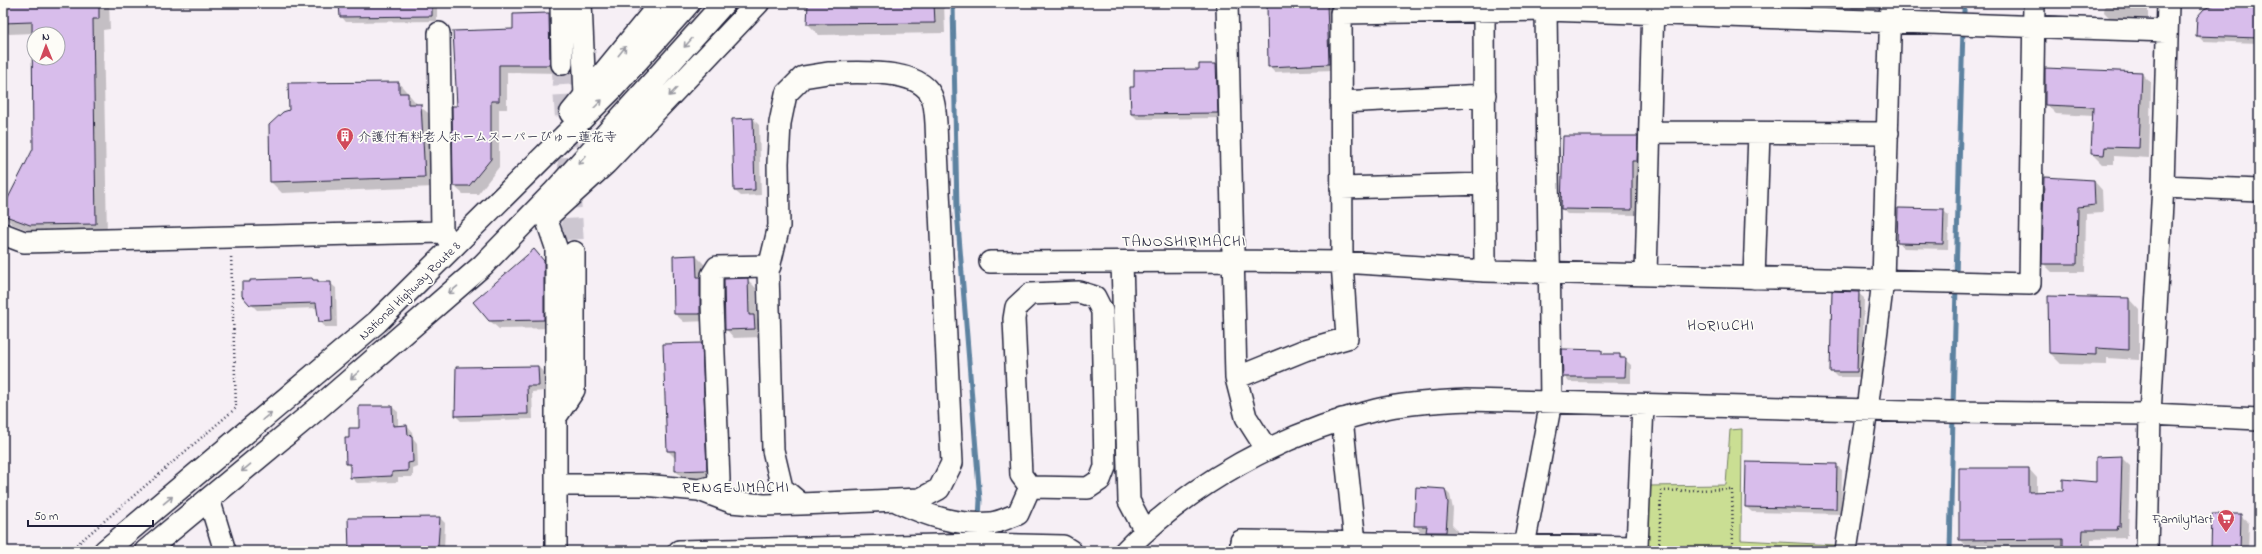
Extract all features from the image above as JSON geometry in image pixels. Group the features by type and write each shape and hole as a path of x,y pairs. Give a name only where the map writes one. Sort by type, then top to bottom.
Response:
{"highway":[{"path":"491,211 661,3"},
{"name":"National Highway Route 8","path":"105,551 377,322 448,239 491,211 612,89 688,3"},
{"path":"483,264 546,218 606,163 758,3"},
{"name":"National Highway Route 8","path":"146,551 317,409 483,264 553,193 719,8"}],"street":[{"path":"561,3 562,64"},
{"path":"581,3 585,96"},
{"path":"1227,3 1236,378 1246,417 1267,450"},
{"path":"990,262 1342,262 1485,270 1548,271 1646,276 2030,284 2034,3"},
{"path":"2146,551 2150,414 2163,186 2168,3"},
{"path":"1236,378 1305,350 1347,338 1342,262 1341,13 1431,7 1484,10 1653,8 1891,13 1962,26 2167,32"},
{"path":"1646,276 1653,8"},
{"path":"1484,10 1485,270"},
{"path":"1524,548 1551,402 1548,271 1546,10"},
{"path":"1846,551 1867,410 1883,281 1891,13"},
{"path":"3,234 24,242 231,237 448,239 439,32"},
{"path":"556,485 643,485 699,490 731,502 764,505 801,504 920,499 939,489 952,463 933,99 919,81 896,74 828,73 803,77 786,94 780,124 778,163 779,226 768,272 773,450 782,488 801,504"},
{"path":"1341,102 1485,95"},
{"path":"1650,132 1888,134"},
{"path":"1754,278 1759,133"},
{"path":"1341,188 1485,184"},
{"path":"2163,186 2259,190"},
{"path":"546,218 556,247 556,551"},
{"path":"556,417 574,390 574,252"},
{"path":"1122,262 1129,501 1145,530"},
{"path":"699,490 714,486 719,480 712,275 717,267 770,266"},
{"path":"1079,292 1094,297 1102,311 1105,467 1100,480 1088,488 1030,487 1021,475 1014,319 1016,307 1030,294 1079,292"},
{"path":"1125,551 1145,530 1190,496 1267,450 1300,434 1342,419 1377,409 1420,403 1466,400 1954,412 2150,414 2259,419"},
{"path":"1241,551 1241,541 1328,546 1355,542 1524,548 1637,549 1643,405"},
{"path":"1342,419 1355,542"},
{"path":"895,500 935,517 964,524 993,523 1018,514 1030,487"},
{"path":"208,499 225,551"},
{"path":"679,551 874,549 973,545 1063,546 1071,551"}],"path":[{"path":"72,551 74,547 236,408 231,237"},
{"path":"1659,551 1661,490 1732,489 1734,551"},
{"path":"1734,546 1804,551"}],"green space":[{"path":"1742,429 1741,540 1835,545 1833,551 1646,551 1647,486 1726,485 1730,430"}],"building":[{"path":"3,3 99,3 99,19 93,19 96,224 30,225 3,215 3,208 33,149 32,66 66,66 66,26 32,26 32,22 3,23"},
{"path":"339,3 432,3 432,16 340,17"},
{"path":"808,3 934,3 935,23 807,24"},
{"path":"1267,3 1327,3 1329,64 1268,67"},
{"path":"2218,3 2259,7 2259,38 2196,36 2197,17 2204,9"},
{"path":"549,13 550,65 499,65 499,101 491,101 491,159 469,186 453,186 452,106 457,106 453,31 513,29 513,14"},
{"path":"1199,64 1216,64 1218,113 1131,114 1130,87 1134,87 1134,70 1199,69"},
{"path":"2045,68 2142,72 2139,148 2105,147 2104,155 2091,154 2093,107 2045,105"},
{"name":"介護付有料老人ホームスーパーびゅー蓮花寺","path":"399,82 399,93 408,93 408,104 421,104 425,177 270,182 269,125 283,112 289,110 288,83"},
{"path":"753,118 755,190 734,191 732,119"},
{"path":"1563,136 1638,136 1637,161 1632,161 1632,210 1561,209"},
{"path":"2044,177 2094,180 2095,205 2078,207 2077,264 2042,264"},
{"path":"1898,208 1944,209 1943,244 1897,243"},
{"path":"534,249 544,261 544,320 489,321 473,302"},
{"path":"696,255 697,277 700,277 700,314 674,314 673,256"},
{"path":"312,278 313,280 318,280 318,282 331,282 332,321 319,322 316,303 250,305 242,296 242,282 250,282 250,280"},
{"path":"748,278 749,315 754,315 755,329 725,330 724,279"},
{"path":"1832,291 1859,292 1857,372 1830,372"},
{"path":"2048,296 2129,298 2129,350 2096,348 2096,355 2049,353"},
{"path":"702,343 707,470 675,471 675,451 667,451 663,344"},
{"path":"1562,349 1602,350 1602,354 1620,354 1620,358 1626,358 1625,377 1563,377"},
{"path":"538,366 539,386 527,386 528,414 455,416 456,367"},
{"path":"359,406 392,406 393,426 407,425 408,435 412,436 413,462 408,463 408,471 392,472 392,476 350,478 350,464 346,464 345,438 349,438 349,428 359,428"},
{"path":"2122,456 2120,527 2118,526 2117,530 2083,530 2082,550 2063,549 2063,539 1959,540 1959,468 2029,468 2029,492 2063,491 2063,479 2096,482 2096,457"},
{"path":"1746,462 1837,464 1836,509 1745,507"},
{"path":"1416,487 1445,489 1448,503 1446,532 1426,532 1427,526 1414,526"},
{"name":"FamilyMart","path":"2212,514 2241,514 2240,551 2211,551"},
{"path":"440,517 438,546 436,546 436,550 349,551 348,518"}],"waterway":[{"path":"953,3 957,211 980,500 979,518"},
{"path":"1964,3 1964,20"},
{"path":"1956,278 1963,28"},
{"path":"1953,408 1956,286"},
{"path":"1950,551 1953,416"}],"tunnel":[{"path":"562,64 574,252"}],"place":[{"name":"介護付有料老人ホームスーパーびゅー蓮花寺","path":"345,151"},
{"name":"FamilyMart","path":"2226,533"}],"district":[{"name":"TANOSHIRIMACHI","path":"1184,241"},
{"name":"HORIUCHI","path":"1721,325"},
{"name":"RENGEJIMACHI","path":"736,487"}]}
